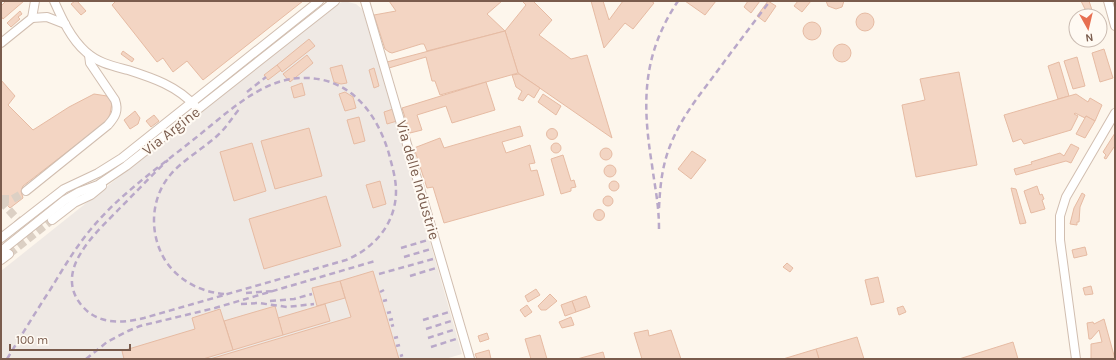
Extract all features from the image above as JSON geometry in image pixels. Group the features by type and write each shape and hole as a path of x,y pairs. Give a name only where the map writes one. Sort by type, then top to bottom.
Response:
{"street":[{"path":"32,18 35,5 44,1"},
{"path":"54,1 65,24 78,45 89,55 101,62 173,87 198,109"},
{"name":"Via Argine","path":"1,238 64,189 117,162 319,1"},
{"name":"Via Argine","path":"1,260 5,252 65,200 79,192 98,185 116,174 335,1"},
{"name":"Via delle Industrie","path":"365,1 470,359"},
{"path":"1108,1 1115,26"},
{"path":"1,43 32,18 47,17 65,24"},
{"path":"26,191 108,126 116,116 117,107 115,100 90,63 89,55"},
{"path":"1076,359 1060,240 1060,216 1066,198 1115,113"},
{"path":"52,220 76,201 91,195 116,174"}],"shaded area":[{"path":"342,2 356,4 365,14 462,354 445,359 1,359 1,271 332,7"}],"building":[{"path":"6,1 24,1 3,19 1,16 1,6"},
{"path":"77,1 86,11 81,15 71,4"},
{"path":"116,1 303,1 203,80 187,61 173,72 163,58 157,62 112,5"},
{"path":"389,1 502,1 487,14 505,31 427,51 424,44 421,44 392,53 385,49 374,15 396,11"},
{"path":"522,1 533,1 552,20 539,35 571,59 587,55 612,138 518,73 505,31 526,5"},
{"path":"591,1 603,1 609,20 623,1 651,1 654,3 633,29 625,23 604,48"},
{"path":"685,1 716,1 705,15"},
{"path":"748,1 760,1 751,13 744,7"},
{"path":"768,1 776,6 765,22 757,16"},
{"path":"798,1 811,1 802,12 794,6"},
{"path":"826,1 844,1 842,7 836,9 828,6"},
{"path":"1081,1 1089,1 1091,8 1084,8"},
{"path":"20,11 22,14 18,17 20,19 11,27 7,23"},
{"path":"861,13 869,13 874,18 872,29 869,31 861,31 856,26 856,18"},
{"path":"808,22 816,22 821,27 819,38 816,40 808,40 803,35 803,27"},
{"path":"505,31 518,73 440,95 435,81 432,81 426,57 389,68 387,62"},
{"path":"309,39 315,46 282,72 277,65"},
{"path":"838,44 846,44 851,49 849,60 846,62 838,62 833,57 833,49"},
{"path":"1104,49 1113,78 1100,82 1092,53"},
{"path":"123,51 134,59 132,62 121,54"},
{"path":"307,55 313,63 290,82 283,74"},
{"path":"1077,57 1085,86 1073,89 1064,61"},
{"path":"1059,62 1069,96 1058,99 1048,66"},
{"path":"277,65 281,70 268,80 264,75"},
{"path":"342,65 347,83 341,84 334,82 330,68"},
{"path":"374,68 379,86 374,88 369,70"},
{"path":"959,72 977,165 916,177 902,105 925,100 920,79"},
{"path":"519,74 540,88 534,98 528,94 523,101 518,99 522,91 516,87 512,75"},
{"path":"1,80 15,96 8,105 33,130 69,107 94,94 107,96 112,103 107,121 23,186 21,191 23,198 10,208 6,204 1,203"},
{"path":"486,82 495,110 452,123 446,106 417,115 422,130 410,133 402,108"},
{"path":"302,83 305,95 294,98 291,87"},
{"path":"345,92 353,97 356,108 345,111 339,94"},
{"path":"543,94 561,106 556,115 538,102"},
{"path":"1076,94 1088,102 1090,98 1102,105 1095,121 1086,116 1085,118 1075,113 1074,114 1078,116 1071,130 1024,144 1021,139 1013,142 1004,115"},
{"path":"393,109 397,121 387,124 384,112"},
{"path":"135,111 140,118 138,124 130,129 124,120"},
{"path":"154,115 159,121 151,127 146,121"},
{"path":"1086,116 1095,121 1085,138 1076,134"},
{"path":"359,117 365,141 354,144 347,120"},
{"path":"520,126 523,136 502,142 506,153 530,145 535,163 529,164 531,171 537,170 544,195 444,223 433,187 427,188 414,148 440,138 444,148"},
{"path":"309,128 322,176 275,189 261,141"},
{"path":"550,129 554,129 556,130 556,138 550,139 547,136 547,132"},
{"path":"1115,133 1115,147 1106,159 1104,158 1106,155 1103,152"},
{"path":"252,143 266,191 234,201 220,152"},
{"path":"556,143 561,148 556,153 551,148"},
{"path":"1071,144 1079,148 1071,163 1066,161 1016,175 1014,169 1032,164 1031,162 1060,153 1064,156"},
{"path":"604,148 608,148 612,154 608,160 604,160 600,156 600,152"},
{"path":"692,151 706,160 691,179 678,169"},
{"path":"563,155 571,181 574,180 576,187 571,188 571,191 561,194 551,159"},
{"path":"608,165 612,165 616,171 612,177 608,177 604,173 604,169"},
{"path":"380,181 386,204 373,208 366,185"},
{"path":"612,181 616,181 618,182 618,190 612,191 609,188 609,184"},
{"path":"1037,186 1040,195 1042,194 1044,199 1042,200 1045,209 1031,213 1024,191"},
{"path":"1011,188 1016,189 1026,223 1020,224"},
{"path":"1082,193 1085,195 1080,207 1079,222 1077,222 1077,225 1070,224 1074,208"},
{"path":"326,196 341,246 264,269 249,219"},
{"path":"606,196 610,196 612,197 612,205 606,206 603,203 603,199"},
{"path":"597,210 601,210 603,211 603,219 597,220 594,217 594,213"},
{"path":"1085,247 1087,255 1074,258 1072,250"},
{"path":"787,263 793,268 790,272 783,267"},
{"path":"373,271 399,359 210,359 351,317 340,281"},
{"path":"878,277 884,302 871,305 865,280"},
{"path":"340,281 345,298 317,306 312,288"},
{"path":"1091,286 1093,294 1085,295 1083,288"},
{"path":"536,289 540,295 528,302 525,296"},
{"path":"550,294 557,301 546,310 541,310 538,306"},
{"path":"586,296 590,307 576,312 572,301"},
{"path":"572,301 576,312 565,316 561,305"},
{"path":"325,304 330,321 283,335 278,318"},
{"path":"527,305 532,312 525,317 520,310"},
{"path":"275,306 283,335 233,350 224,321"},
{"path":"903,306 906,312 899,315 897,308"},
{"path":"220,309 233,350 203,359 124,359 122,351 195,329 192,318"},
{"path":"571,317 574,325 562,328 559,322"},
{"path":"1104,319 1115,359 1091,359 1091,344 1102,342 1099,330 1091,339 1089,339 1087,323 1093,322 1094,324"},
{"path":"648,330 649,336 671,330 681,359 642,359 634,333"},
{"path":"487,333 489,339 480,342 478,336"},
{"path":"540,335 547,359 531,359 525,339"},
{"path":"857,337 864,359 819,359 816,349"},
{"path":"1013,342 1018,359 959,359"},
{"path":"816,349 819,359 783,359"},
{"path":"489,350 491,359 477,359 475,354"},
{"path":"603,352 605,359 577,359"}],"tunnel":[{"path":"1,199 13,199 26,191"},
{"path":"1,201 31,235"},
{"path":"9,254 52,220"}],"railway":[{"path":"659,229 658,204 649,142 646,100 651,60 657,41 666,21 678,1"},
{"path":"659,208 663,169 674,136 701,93 770,1"},
{"path":"247,92 266,77"},
{"path":"7,359 74,251 102,216 140,182 227,112 254,93 273,84 298,78 320,79 335,84 348,91 359,100 369,112 384,139 395,177 395,203 388,224 382,233 366,249 346,260 144,318 120,322 105,320 90,314 75,294 72,281 74,267 80,254 99,229 168,160"},
{"path":"224,294 198,288 183,279 170,267 165,260 156,239 154,216 159,194 171,174 218,135 241,107"},
{"path":"401,248 428,240"},
{"path":"404,257 431,249"},
{"path":"379,274 433,259"},
{"path":"86,359 107,342 140,326 215,308 375,261"},
{"path":"410,276 436,268"},
{"path":"380,292 384,290"},
{"path":"246,293 274,291"},
{"path":"270,301 294,299 312,294"},
{"path":"383,301 387,300"},
{"path":"241,304 259,303 287,307 314,304"},
{"path":"387,313 391,312"},
{"path":"423,320 449,312"},
{"path":"389,320 393,319"},
{"path":"426,329 451,321"},
{"path":"428,338 453,330"},
{"path":"394,338 398,337"},
{"path":"431,347 456,339"},
{"path":"396,346 400,345"}]}
